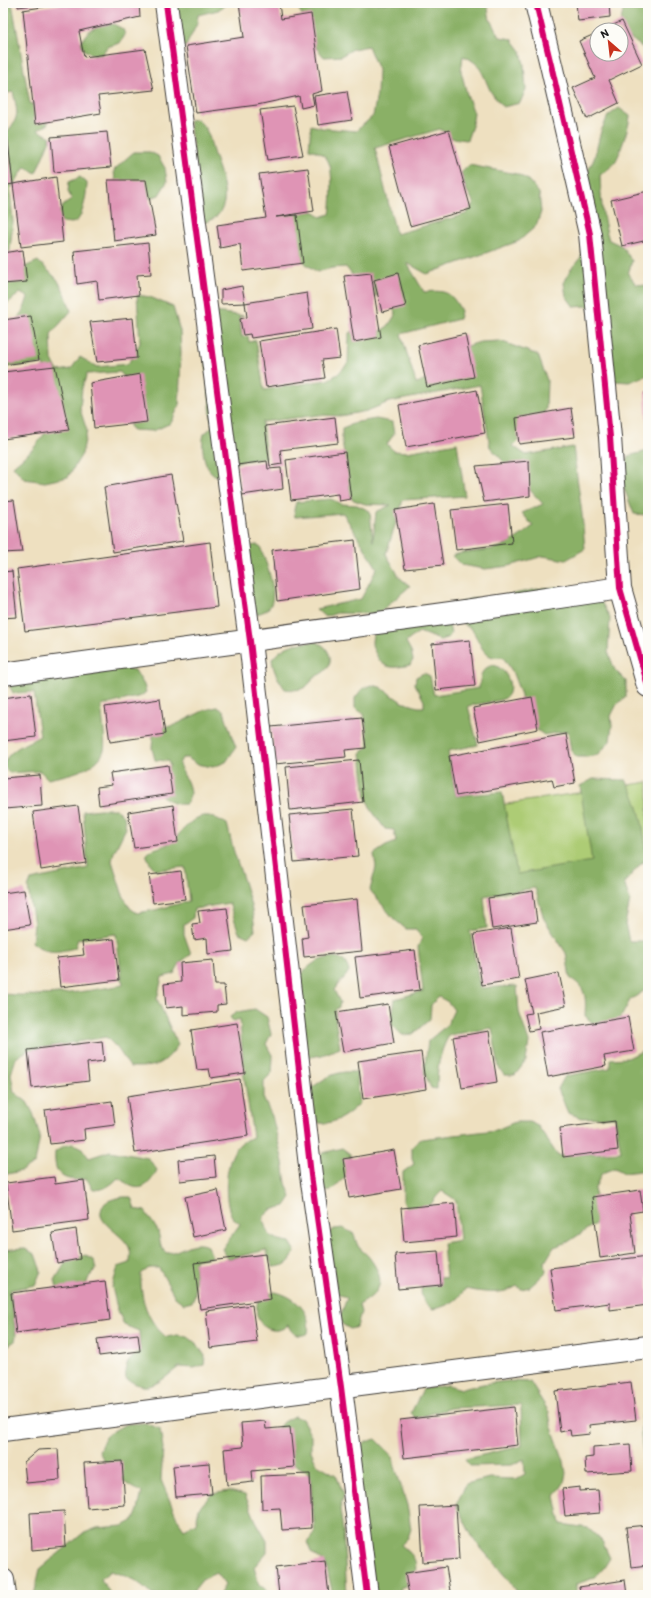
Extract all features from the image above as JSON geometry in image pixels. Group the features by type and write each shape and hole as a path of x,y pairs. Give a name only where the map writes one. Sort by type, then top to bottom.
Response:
{"street":[{"path":"166,3 250,641 311,1175 341,1387 367,1595"},
{"path":"536,3 590,234 610,437 620,588 648,686"},
{"path":"3,674 250,641 620,588"},
{"path":"3,1430 648,1347"},
{"path":"3,1580 5,1595"}],"green space":[{"path":"3,3 12,3 30,104 45,103 48,124 37,130 51,137 36,173 25,167 10,190 13,222 9,257 18,270 38,261 57,279 65,293 71,311 51,334 52,360 58,371 71,369 80,357 97,367 128,364 140,343 137,295 150,297 173,307 180,331 181,352 179,406 171,423 153,431 132,430 126,416 136,382 124,377 120,372 87,374 82,388 80,409 87,431 82,454 68,477 45,482 24,479 13,466 33,449 58,416 43,364 3,367 3,339 24,309 28,297 20,293 3,307 3,140 17,114 13,92 3,94"},
{"path":"160,3 228,3 218,10 198,15 197,24 186,46 175,51"},
{"path":"295,3 487,3 490,20 500,37 512,39 521,51 526,89 520,103 503,107 491,92 484,75 478,66 463,56 461,71 468,98 474,113 472,126 467,140 452,138 440,129 375,148 396,234 466,214 474,203 466,189 461,173 469,165 517,174 528,180 539,193 541,212 536,226 519,241 427,274 407,263 424,292 437,291 447,293 454,299 461,311 459,319 401,334 416,383 469,368 467,346 480,342 500,341 538,355 547,380 546,408 539,424 525,434 513,446 526,455 573,447 585,549 566,560 543,556 509,566 485,569 461,565 452,556 465,552 493,549 511,542 533,526 522,513 543,504 490,447 480,385 389,402 367,411 340,416 319,415 262,422 266,458 237,462 219,477 211,472 206,464 203,454 203,438 204,434 212,427 201,310 244,316 239,317 242,337 248,336 249,342 256,340 264,390 327,380 338,374 348,363 349,333 362,328 378,333 388,326 396,314 389,302 381,295 369,297 346,267 332,268 317,272 306,264 285,242 280,214 314,211 321,217 330,214 332,188 330,167 328,160 323,155 309,149 311,125 322,128 356,131 373,116 377,94 378,70 368,46 353,49 341,56 324,57 314,45 307,23"},
{"path":"625,3 648,3 648,52 629,37 629,22 621,22"},
{"path":"113,24 123,29 125,35 120,43 107,47 102,54 97,57 84,50 81,43 86,34 98,26"},
{"path":"619,108 630,116 630,120 617,158 610,168 600,175 603,216 609,240 622,246 632,261 628,274 636,284 648,286 648,329 646,332 648,336 648,375 629,382 614,381 588,306 574,307 566,296 564,283 571,269 581,257 583,242 581,185 594,159 601,131 608,116"},
{"path":"197,119 205,128 209,136 223,184 224,194 224,203 221,211 214,218 204,223 189,120"},
{"path":"134,152 150,152 158,156 165,168 167,182 159,195 145,200 115,182 114,170"},
{"path":"80,177 87,183 80,216 78,220 73,223 62,222 58,215 63,206 72,199 68,192 69,182"},
{"path":"376,419 392,422 394,434 387,444 394,451 407,452 457,443 465,496 403,500 386,554 400,578 410,586 378,614 337,613 325,617 316,609 361,599 377,568 343,513 295,517 294,510 296,502 331,499 341,504 357,505 370,511 373,542 376,512 391,505 365,504 351,499 342,441 342,428 358,422"},
{"path":"648,451 648,515 634,514 622,483 628,456"},
{"path":"250,546 260,546 269,571 273,590 273,599 270,606 265,611 253,614 243,550"},
{"path":"555,587 589,589 602,603 610,618 608,652 615,670 626,681 626,697 617,704 611,716 612,726 610,741 598,755 577,757 571,751 568,731 544,735 526,722 522,712 521,695 512,671 503,657 491,656 483,650 472,630 464,624 458,612 460,603 469,599 478,598 485,600 542,588"},
{"path":"442,621 449,625 451,633 449,637 440,640 419,632 406,642 411,651 413,660 410,665 400,667 387,666 380,661 375,653 372,644 373,635 378,631"},
{"path":"317,642 327,650 330,659 328,667 322,673 313,677 308,685 302,689 285,689 276,675 272,659 282,650 292,645"},
{"path":"494,665 501,669 507,676 510,688 509,692 503,699 468,706 478,745 448,751 456,796 502,792 517,874 592,861 580,786 593,779 626,780 635,798 641,818 646,858 624,883 630,901 625,924 629,941 648,941 648,984 644,991 630,1000 617,1025 598,1028 585,1016 584,994 580,986 570,978 566,953 544,919 535,888 484,896 487,928 470,931 480,988 517,986 519,1012 529,1042 526,1061 515,1075 504,1075 499,1068 492,1028 449,1035 439,1061 437,1089 431,1088 424,1072 428,1041 447,1025 454,1010 448,1002 439,997 431,1005 430,1019 413,1034 402,1035 391,1024 395,999 423,991 418,947 422,938 416,929 406,929 394,919 370,890 376,867 374,854 386,846 396,842 394,830 385,829 372,811 366,798 361,753 369,746 364,714 355,708 355,698 362,689 371,685 380,687 402,702 418,707 424,707 424,701 415,684 416,677 424,673 430,676 434,695 479,688 482,673 489,666"},
{"path":"122,668 135,670 144,685 146,692 141,696 101,706 104,729 104,750 101,757 88,767 64,776 48,779 40,771 9,773 4,766 6,760 13,751 40,736 34,692 13,693 10,687 16,679"},
{"path":"217,707 224,711 236,747 226,762 213,767 196,764 188,758 182,758 179,764 188,784 190,794 189,799 186,804 179,804 170,801 161,795 166,770 170,766 168,761 155,760 152,748 153,736 158,729 175,725 205,710"},
{"path":"648,782 648,862 473,881 462,811"},
{"path":"116,809 124,817 126,828 114,852 112,861 122,893 130,908 137,913 189,901 185,867 156,870 151,865 146,854 171,842 187,826 202,816 212,817 227,824 233,850 250,903 255,931 248,937 239,933 229,903 194,909 193,918 184,924 184,934 191,954 180,963 174,974 162,977 157,999 178,1045 163,1062 146,1067 130,1067 118,1049 106,1037 28,1050 16,1058 11,1074 14,1092 27,1102 33,1113 40,1136 35,1163 21,1171 3,1175 3,994 49,995 123,985 116,934 78,939 75,948 57,951 47,951 32,942 34,924 28,888 31,880 88,868 83,811"},
{"path":"326,958 340,958 344,961 349,971 334,990 340,1002 339,1007 335,1010 340,1048 322,1055 310,1057 305,1053 290,989 304,971 314,963"},
{"path":"255,1009 267,1017 271,1034 266,1044 273,1057 272,1073 264,1081 264,1100 272,1116 283,1162 286,1183 291,1197 285,1206 271,1210 263,1217 268,1233 278,1240 290,1242 295,1250 290,1261 285,1265 273,1267 266,1250 228,1259 222,1249 240,1224 234,1220 227,1201 226,1191 228,1168 235,1150 244,1141 253,1137 244,1076 240,1019 233,1021 230,1017 237,1012"},
{"path":"648,1048 648,1170 624,1173 615,1168 602,1173 594,1190 600,1209 598,1222 568,1242 554,1247 545,1262 546,1272 530,1287 521,1289 517,1286 498,1292 465,1289 455,1300 447,1305 433,1309 430,1307 425,1302 422,1295 421,1291 423,1284 435,1277 446,1278 443,1243 460,1240 456,1200 442,1191 428,1208 408,1212 403,1201 403,1172 414,1164 412,1159 412,1147 421,1139 496,1130 515,1122 529,1122 538,1126 558,1156 621,1152 615,1117 582,1118 568,1113 558,1089 565,1076 610,1068 610,1059 628,1058"},
{"path":"345,1072 356,1072 360,1103 341,1118 331,1122 319,1123 314,1117 312,1088 327,1077"},
{"path":"72,1144 81,1147 89,1158 110,1151 148,1158 157,1170 153,1178 144,1186 131,1186 118,1178 107,1187 93,1190 87,1179 72,1180 62,1176 58,1172 56,1167 55,1152 64,1146"},
{"path":"342,1148 350,1154 352,1172 331,1191 320,1192 317,1159 323,1153"},
{"path":"123,1197 131,1197 135,1209 145,1211 158,1231 161,1246 166,1253 191,1245 202,1244 208,1246 212,1257 195,1260 195,1294 192,1302 184,1304 175,1297 159,1268 149,1268 141,1274 143,1300 149,1316 159,1331 166,1337 177,1335 187,1336 198,1345 205,1356 204,1365 194,1368 179,1367 158,1382 148,1386 139,1385 126,1379 128,1362 140,1351 139,1331 124,1325 117,1308 112,1287 118,1267 130,1263 130,1251 123,1240 108,1226 101,1216 102,1207 106,1202"},
{"path":"343,1228 354,1234 358,1246 368,1256 374,1265 380,1279 377,1290 373,1295 359,1305 361,1312 357,1327 350,1329 342,1324 340,1317 347,1298 337,1293 327,1235 334,1229"},
{"path":"23,1248 35,1254 41,1271 35,1285 10,1290 16,1336 15,1341 3,1349 3,1250"},
{"path":"85,1255 94,1260 96,1270 89,1277 85,1287 58,1291 55,1280 66,1262"},
{"path":"275,1292 289,1297 300,1306 307,1318 309,1325 308,1333 305,1335 296,1335 288,1325 279,1330 274,1330 262,1324 257,1315 258,1299 265,1294"},
{"path":"508,1381 530,1382 549,1412 551,1425 564,1461 566,1473 564,1483 555,1496 561,1524 588,1528 602,1541 610,1558 597,1575 576,1584 576,1595 519,1595 511,1583 474,1540 456,1505 466,1484 489,1478 516,1479 525,1474 524,1459 512,1465 469,1466 465,1459 522,1446 521,1405 451,1408 416,1418 411,1413 423,1389 448,1385 462,1389 483,1384"},
{"path":"648,1403 648,1470 646,1468 643,1453 641,1425 644,1409"},
{"path":"294,1416 302,1419 311,1435 311,1451 317,1464 336,1475 344,1495 340,1509 343,1531 347,1595 333,1595 326,1564 311,1552 307,1542 315,1534 310,1474 287,1459 272,1435 283,1422"},
{"path":"145,1423 160,1429 163,1448 161,1480 178,1520 184,1529 196,1523 199,1508 212,1494 229,1491 245,1495 256,1521 267,1540 267,1552 254,1567 259,1585 272,1595 219,1595 225,1585 216,1573 203,1579 190,1595 152,1595 143,1586 133,1580 110,1571 101,1579 111,1595 34,1595 40,1569 82,1534 97,1528 123,1526 134,1520 142,1492 110,1473 99,1451 106,1435 126,1424"},
{"path":"376,1439 391,1454 407,1505 411,1529 408,1538 401,1545 413,1557 416,1570 414,1583 400,1588 403,1595 360,1595 355,1453 365,1442"}],"building":[{"path":"18,3 41,3 41,4 18,7"},
{"path":"68,3 139,3 140,17 79,31 84,57 145,49 154,90 98,96 101,113 35,124 23,10"},
{"path":"239,3 279,3 281,19 311,14 322,91 312,94 314,105 301,108 299,96 257,105 196,113 186,46 244,37"},
{"path":"576,3 609,3 610,17 578,21"},
{"path":"629,36 642,64 609,80 619,103 587,119 573,88 595,78 579,41 589,37 589,62 629,62"},
{"path":"347,91 352,120 318,125 314,96"},
{"path":"3,105 7,129 3,130"},
{"path":"293,106 303,155 268,160 260,110"},
{"path":"449,130 471,209 410,226 389,147"},
{"path":"107,132 111,167 54,172 51,137"},
{"path":"3,133 7,133 13,184 3,186"},
{"path":"308,168 314,211 276,217 297,215 303,263 243,271 240,244 220,248 217,225 266,218 259,174"},
{"path":"56,177 63,242 21,247 13,184"},
{"path":"108,180 146,180 156,235 114,241"},
{"path":"648,191 648,240 622,246 611,200"},
{"path":"148,243 151,274 137,275 139,295 99,300 97,281 77,284 74,251"},
{"path":"23,250 27,282 3,284 3,253"},
{"path":"371,273 381,337 354,342 344,276"},
{"path":"398,273 406,306 382,312 374,280"},
{"path":"242,286 245,303 221,304 221,290"},
{"path":"307,293 312,329 251,338 250,334 243,335 240,319 247,317 245,303"},
{"path":"31,316 39,360 3,365 3,320"},
{"path":"133,318 137,358 97,362 90,322"},
{"path":"336,329 340,358 322,360 325,378 266,387 259,341"},
{"path":"465,334 474,377 427,387 418,345"},
{"path":"55,366 69,430 3,439 3,372"},
{"path":"140,374 147,422 94,428 90,383"},
{"path":"477,390 485,433 406,447 399,405"},
{"path":"648,391 648,428 647,428 645,392"},
{"path":"571,408 575,437 519,444 516,418"},
{"path":"335,417 338,443 280,450 282,464 270,466 265,426"},
{"path":"345,452 351,499 339,501 338,494 291,500 286,460"},
{"path":"267,461 268,469 281,468 283,489 242,495 237,465"},
{"path":"529,461 530,496 484,502 476,466"},
{"path":"171,475 183,541 113,552 104,487"},
{"path":"14,500 22,552 3,553 3,501"},
{"path":"434,504 443,565 405,569 395,510"},
{"path":"508,504 512,543 456,550 451,510"},
{"path":"355,540 360,589 277,601 272,550"},
{"path":"210,542 217,607 25,631 17,569"},
{"path":"12,571 17,617 3,618 3,572"},
{"path":"470,640 475,686 436,690 432,644"},
{"path":"31,694 36,737 3,741 3,698"},
{"path":"532,697 538,729 480,741 473,708"},
{"path":"160,699 165,734 110,742 105,707"},
{"path":"362,718 366,748 345,750 346,757 275,764 271,727"},
{"path":"566,734 575,783 554,787 552,779 456,796 449,756"},
{"path":"359,760 363,802 290,810 286,767"},
{"path":"168,765 172,794 99,805 97,787 112,785 110,773"},
{"path":"40,775 42,806 4,809 3,778"},
{"path":"173,805 178,842 134,848 128,812"},
{"path":"78,806 86,863 41,870 33,812"},
{"path":"353,809 358,856 294,862 289,815"},
{"path":"181,871 185,899 153,903 149,875"},
{"path":"24,890 30,925 3,929 3,893"},
{"path":"533,891 537,922 492,929 488,898"},
{"path":"357,899 362,951 304,957 302,938 308,937 304,905"},
{"path":"227,908 233,951 208,954 207,938 194,940 192,924 200,923 198,911"},
{"path":"511,928 519,979 482,985 474,934"},
{"path":"114,939 119,980 60,987 57,958 84,955 82,942"},
{"path":"415,950 420,990 360,998 355,957"},
{"path":"213,960 215,985 224,985 226,1004 217,1005 217,1012 183,1015 183,1006 166,1008 164,984 181,982 180,963"},
{"path":"559,973 566,1006 536,1012 539,1029 529,1031 525,1014 532,1013 525,980"},
{"path":"388,1004 394,1043 343,1052 336,1012"},
{"path":"628,1017 634,1051 604,1056 606,1066 548,1077 540,1032"},
{"path":"237,1023 245,1073 211,1078 209,1069 197,1070 191,1030"},
{"path":"489,1031 497,1082 462,1088 453,1037"},
{"path":"102,1041 104,1061 87,1063 89,1081 32,1088 28,1050"},
{"path":"421,1052 426,1089 363,1099 358,1061"},
{"path":"240,1079 248,1136 135,1153 127,1096"},
{"path":"112,1101 115,1125 84,1129 85,1140 50,1144 45,1110"},
{"path":"615,1121 618,1150 563,1157 560,1128"},
{"path":"394,1150 401,1189 349,1198 343,1159"},
{"path":"214,1156 216,1177 180,1181 178,1160"},
{"path":"54,1177 55,1184 84,1180 89,1220 12,1230 6,1183"},
{"path":"218,1190 226,1230 193,1237 185,1197"},
{"path":"640,1190 643,1211 630,1213 635,1253 600,1258 592,1197"},
{"path":"454,1203 457,1237 404,1242 401,1208"},
{"path":"76,1229 80,1259 57,1263 52,1233"},
{"path":"438,1251 441,1285 398,1289 395,1254"},
{"path":"265,1254 271,1299 200,1309 194,1263"},
{"path":"648,1256 648,1305 610,1310 610,1303 556,1310 550,1268"},
{"path":"105,1281 110,1320 16,1333 11,1293"},
{"path":"252,1305 257,1342 210,1348 206,1311"},
{"path":"138,1334 140,1351 99,1356 97,1339"},
{"path":"631,1382 636,1420 589,1425 590,1434 571,1436 570,1430 560,1432 555,1391"},
{"path":"514,1407 518,1445 404,1458 400,1420"},
{"path":"265,1421 266,1429 290,1427 294,1467 252,1471 253,1482 227,1485 224,1449 243,1447 241,1423"},
{"path":"630,1444 632,1471 586,1474 585,1458 593,1457 593,1447"},
{"path":"58,1449 60,1480 26,1483 24,1462 38,1450"},
{"path":"122,1461 125,1505 87,1508 84,1463"},
{"path":"209,1463 212,1494 176,1497 173,1466"},
{"path":"310,1474 312,1528 282,1530 280,1508 262,1509 261,1476"},
{"path":"580,1487 580,1491 598,1490 600,1513 565,1516 562,1489"},
{"path":"456,1505 459,1559 423,1562 420,1507"},
{"path":"64,1511 66,1547 32,1550 30,1513"},
{"path":"648,1525 648,1565 631,1567 626,1527"},
{"path":"325,1561 329,1595 279,1595 276,1567"},
{"path":"446,1567 450,1591 424,1595 409,1595 405,1573"},
{"path":"625,1580 627,1595 581,1595 579,1587"}],"cycle path":[{"path":"166,3 250,641 311,1175 341,1387 367,1595"},
{"path":"536,3 590,234 610,437 620,588 648,686"}]}
